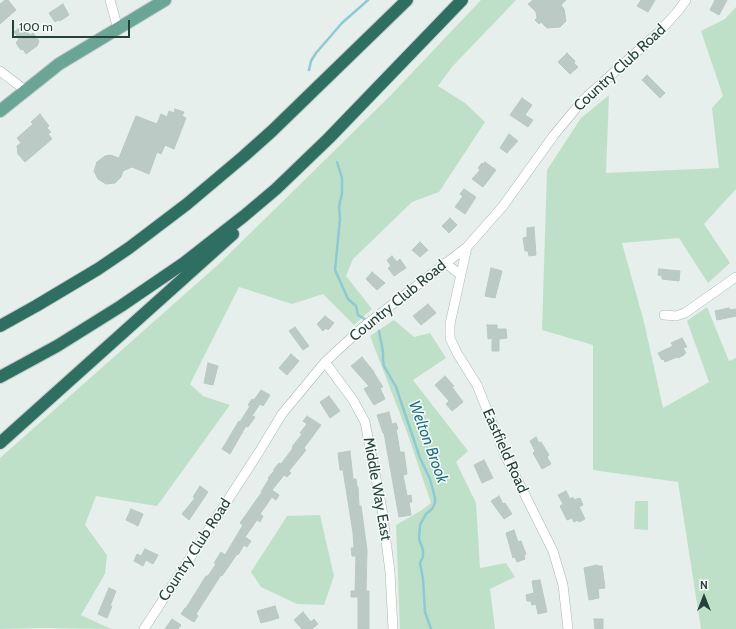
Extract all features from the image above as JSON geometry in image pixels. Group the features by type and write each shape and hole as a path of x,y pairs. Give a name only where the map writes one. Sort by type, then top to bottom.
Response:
{"highway":[{"path":"0,326 42,303 98,269 147,235 187,204 272,131 407,0"},
{"path":"0,443 253,217 462,0"},
{"path":"0,377 90,326 184,263 215,240 265,198 329,138"}],"main road":[{"path":"0,111 59,64 165,0"}],"street":[{"path":"110,0 118,29"},
{"name":"Country Club Road","path":"144,629 282,414 325,362 363,327 467,247 503,206 554,135 583,100 659,32 678,12 686,0"},
{"path":"0,70 25,90"},
{"name":"Eastfield Road","path":"467,247 450,324 450,338 457,353 477,385 505,455 553,551 563,585 568,629"},
{"path":"446,263 461,275"},
{"path":"664,315 676,316 685,313 736,277"},
{"name":"Middle Way East","path":"325,362 353,400 365,422 382,509 390,572 393,629"}],"green space":[{"path":"481,0 516,0 452,67 438,86 465,103 485,122 439,192 412,202 353,259 346,276 372,309 354,325 323,294 292,304 239,287 190,384 203,396 230,405 157,506 96,496 85,525 107,555 105,574 81,615 111,629 0,629 0,458 221,262 391,95"},
{"path":"736,7 736,189 704,224 730,263 708,283 679,238 622,243 644,322 663,408 709,382 687,321 707,307 729,361 736,358 736,629 701,629 678,482 593,470 593,345 542,330 547,170 581,118 609,95 606,173 719,168 712,108 723,96 701,31 725,19"},
{"path":"394,320 414,337 430,333 446,358 413,380 468,451 456,462 476,503 480,568 506,563 515,577 490,589 495,629 400,629 396,525 431,503 407,432 370,336"},
{"path":"635,501 648,501 648,530 634,529"},
{"path":"320,515 334,576 324,605 297,604 261,587 251,572 287,516"}],"building":[{"path":"5,0 8,0 16,10 0,24 0,4"},
{"path":"533,0 566,0 561,5 564,9 566,21 560,27 547,28 541,22 539,24 535,20 537,18 536,12 528,4"},
{"path":"641,0 655,0 648,12 637,6"},
{"path":"715,0 727,0 719,15 710,10"},
{"path":"63,4 69,15 60,21 58,20 55,22 49,13"},
{"path":"22,26 30,35 33,33 39,41 37,46 26,54 16,43 19,39 14,32"},
{"path":"567,53 575,61 574,63 578,67 570,74 558,62"},
{"path":"647,75 665,93 660,98 642,80"},
{"path":"522,98 532,105 525,115 533,120 528,127 510,115"},
{"path":"175,109 184,112 182,116 186,118 174,149 165,145 161,154 157,152 149,174 132,167 123,171 121,177 115,183 106,184 98,179 94,171 97,162 105,156 110,155 119,158 136,116 157,124 161,114 167,117 169,111 174,113"},
{"path":"40,114 49,126 47,128 51,132 48,134 52,139 25,162 18,154 17,146 21,143 17,138 33,124 31,122"},
{"path":"509,134 518,141 507,153 500,148"},
{"path":"485,162 496,170 483,187 472,179 480,170 478,168"},
{"path":"464,189 476,197 465,214 455,207 463,196 460,194"},
{"path":"450,218 457,225 449,233 442,226"},
{"path":"534,227 536,255 529,256 528,251 525,251 523,238 527,237 527,228"},
{"path":"420,242 428,250 420,257 412,250"},
{"path":"392,256 397,262 400,259 406,268 394,276 388,268 391,266 387,260"},
{"path":"491,268 502,271 495,298 485,296"},
{"path":"659,269 680,271 679,281 662,279 662,276 658,275"},
{"path":"372,272 385,283 377,290 366,279"},
{"path":"428,304 436,313 421,325 413,316"},
{"path":"729,308 729,310 736,309 736,316 717,320 715,311"},
{"path":"325,316 334,323 328,330 326,328 323,331 317,324"},
{"path":"487,325 497,325 497,329 506,329 507,338 499,339 499,351 492,351 492,338 488,339"},
{"path":"295,327 309,346 303,350 289,331"},
{"path":"682,338 687,347 683,348 686,353 678,358 677,357 665,362 664,359 662,360 658,353 673,346 671,343"},
{"path":"291,354 299,361 287,375 279,368"},
{"path":"362,357 374,372 383,387 380,388 385,399 374,405 364,389 369,386 351,366"},
{"path":"208,363 218,366 213,385 204,383"},
{"path":"445,376 454,386 452,387 463,402 452,411 446,404 449,401 435,385"},
{"path":"261,390 270,395 263,406 260,404 252,416 255,417 248,427 246,426 230,454 222,449 250,406 248,405 252,399 254,400"},
{"path":"329,396 340,411 330,418 320,402"},
{"path":"389,412 392,424 396,423 398,429 396,429 400,452 404,452 407,474 403,475 407,496 411,495 412,502 409,502 411,515 399,517 384,433 377,415"},
{"path":"307,416 321,425 304,448 306,450 289,471 291,473 287,477 284,475 272,490 279,495 276,500 272,497 260,514 263,516 260,522 257,520 245,537 251,541 247,547 244,545 222,576 221,575 196,614 198,616 194,622 181,614 206,576 208,576 216,564 214,563 221,552 225,555 243,525 240,523 262,492 274,469 279,463 281,464 302,434 300,433 307,424 303,421"},
{"path":"536,437 549,455 547,457 551,464 542,469 533,453 535,451 530,441"},
{"path":"350,451 353,479 356,479 358,487 359,506 361,506 367,550 366,591 369,591 369,629 358,629 358,597 351,597 351,591 355,591 356,556 352,556 351,548 354,548 353,533 343,470 340,470 338,453"},
{"path":"484,460 493,478 482,483 474,465"},
{"path":"200,486 208,492 189,520 182,514 195,498 193,497"},
{"path":"566,491 570,499 573,497 574,500 580,498 583,505 579,507 585,519 579,522 578,520 574,522 572,518 567,520 560,506 563,504 558,495"},
{"path":"499,496 503,504 505,503 512,514 504,519 491,501"},
{"path":"131,509 143,514 138,526 126,520"},
{"path":"514,530 518,542 521,541 526,554 524,555 525,559 517,562 515,557 513,558 506,533"},
{"path":"145,549 158,555 153,564 146,560 143,566 134,561 137,554 141,556"},
{"path":"597,565 602,566 605,588 598,589 599,598 589,600 584,568"},
{"path":"540,580 547,612 538,614 536,604 532,605 531,601 527,601 526,595 534,593 532,581"},
{"path":"109,588 116,591 107,618 98,614"},
{"path":"275,606 279,618 261,623 257,611"},
{"path":"303,612 311,622 314,619 318,624 312,629 302,629 294,620"},
{"path":"172,619 181,625 178,629 165,629"},
{"path":"594,619 603,619 603,629 595,629"}],"waterway":[{"name":"Welton Brook","path":"309,70 311,61 316,53 342,23 368,0"},
{"name":"Welton Brook","path":"337,162 342,178 342,193 339,207 340,219 335,270 348,299 356,306 358,315 366,320"},
{"name":"Welton Brook","path":"379,331 384,366 396,387 420,458 430,479 435,498 435,503 432,509 426,514 420,525 419,539 423,550 423,557 420,563 423,579 425,612 431,629"}]}
